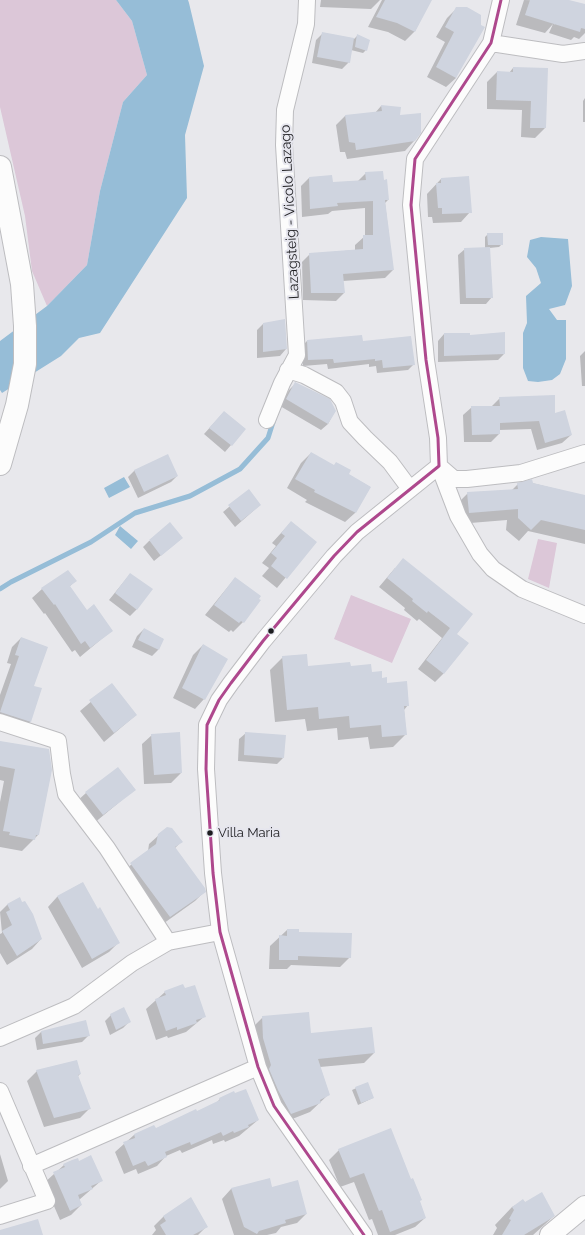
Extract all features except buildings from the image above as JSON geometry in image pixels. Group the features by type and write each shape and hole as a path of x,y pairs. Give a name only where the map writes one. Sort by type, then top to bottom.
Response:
{"main road":[{"path":"0,464 17,405 23,371 25,326 22,284 2,176"}],"street":[{"name":"Lazagsteig - Vicolo Lazago","path":"268,420 288,370 297,355 284,160 286,110 306,24 307,0"},
{"path":"501,0 491,43 415,159 411,205 426,360 438,438 439,466 458,516 480,554 493,569 522,589 585,615"},
{"path":"491,43 563,54 585,51"},
{"path":"288,370 304,375 336,392 343,401 350,422 390,462 410,489"},
{"path":"439,466 454,479 467,479 521,473 585,453"},
{"path":"364,1235 274,1106 258,1067 220,932 213,873 206,769 207,725 219,700 231,683 263,641 334,556 357,532 439,466"},
{"path":"0,722 58,741 66,794 108,848 168,942"},
{"path":"0,1038 74,1006 132,963 168,942 220,932"},
{"path":"31,1166 258,1067"},
{"path":"0,1091 47,1201 0,1216"},
{"path":"550,1235 585,1206"}],"shaded area":[{"path":"0,0 116,0 132,21 147,75 123,102 100,191 87,265 47,306 32,271 25,216 0,107"},
{"path":"538,539 557,543 549,588 528,579"},
{"path":"351,595 411,619 392,663 334,639"}],"water":[{"path":"116,0 188,0 204,66 185,135 187,198 100,333 79,338 61,356 2,393 0,390 0,341 47,306 87,265 100,191 123,102 147,75 132,21"},
{"path":"541,237 568,239 572,286 565,305 549,309 557,320 566,320 566,359 560,374 552,380 538,382 528,381 523,368 523,333 527,323 526,296 541,283 536,268 527,257 530,240"},
{"path":"124,477 130,487 109,498 104,488"},
{"path":"120,526 138,541 131,549 115,535"}],"waterway":[{"path":"0,589 91,542 135,513 190,496 240,469 268,438 274,419"}],"transit line":[{"path":"439,466 438,438 426,360 411,205 415,159 491,43 501,0"},
{"path":"364,1235 274,1106 258,1067 220,932 213,873 206,769 207,725 219,700 231,683 263,641 334,556 357,532 439,466"}],"place":[{"name":"Villa Maria","path":"210,833"}]}
